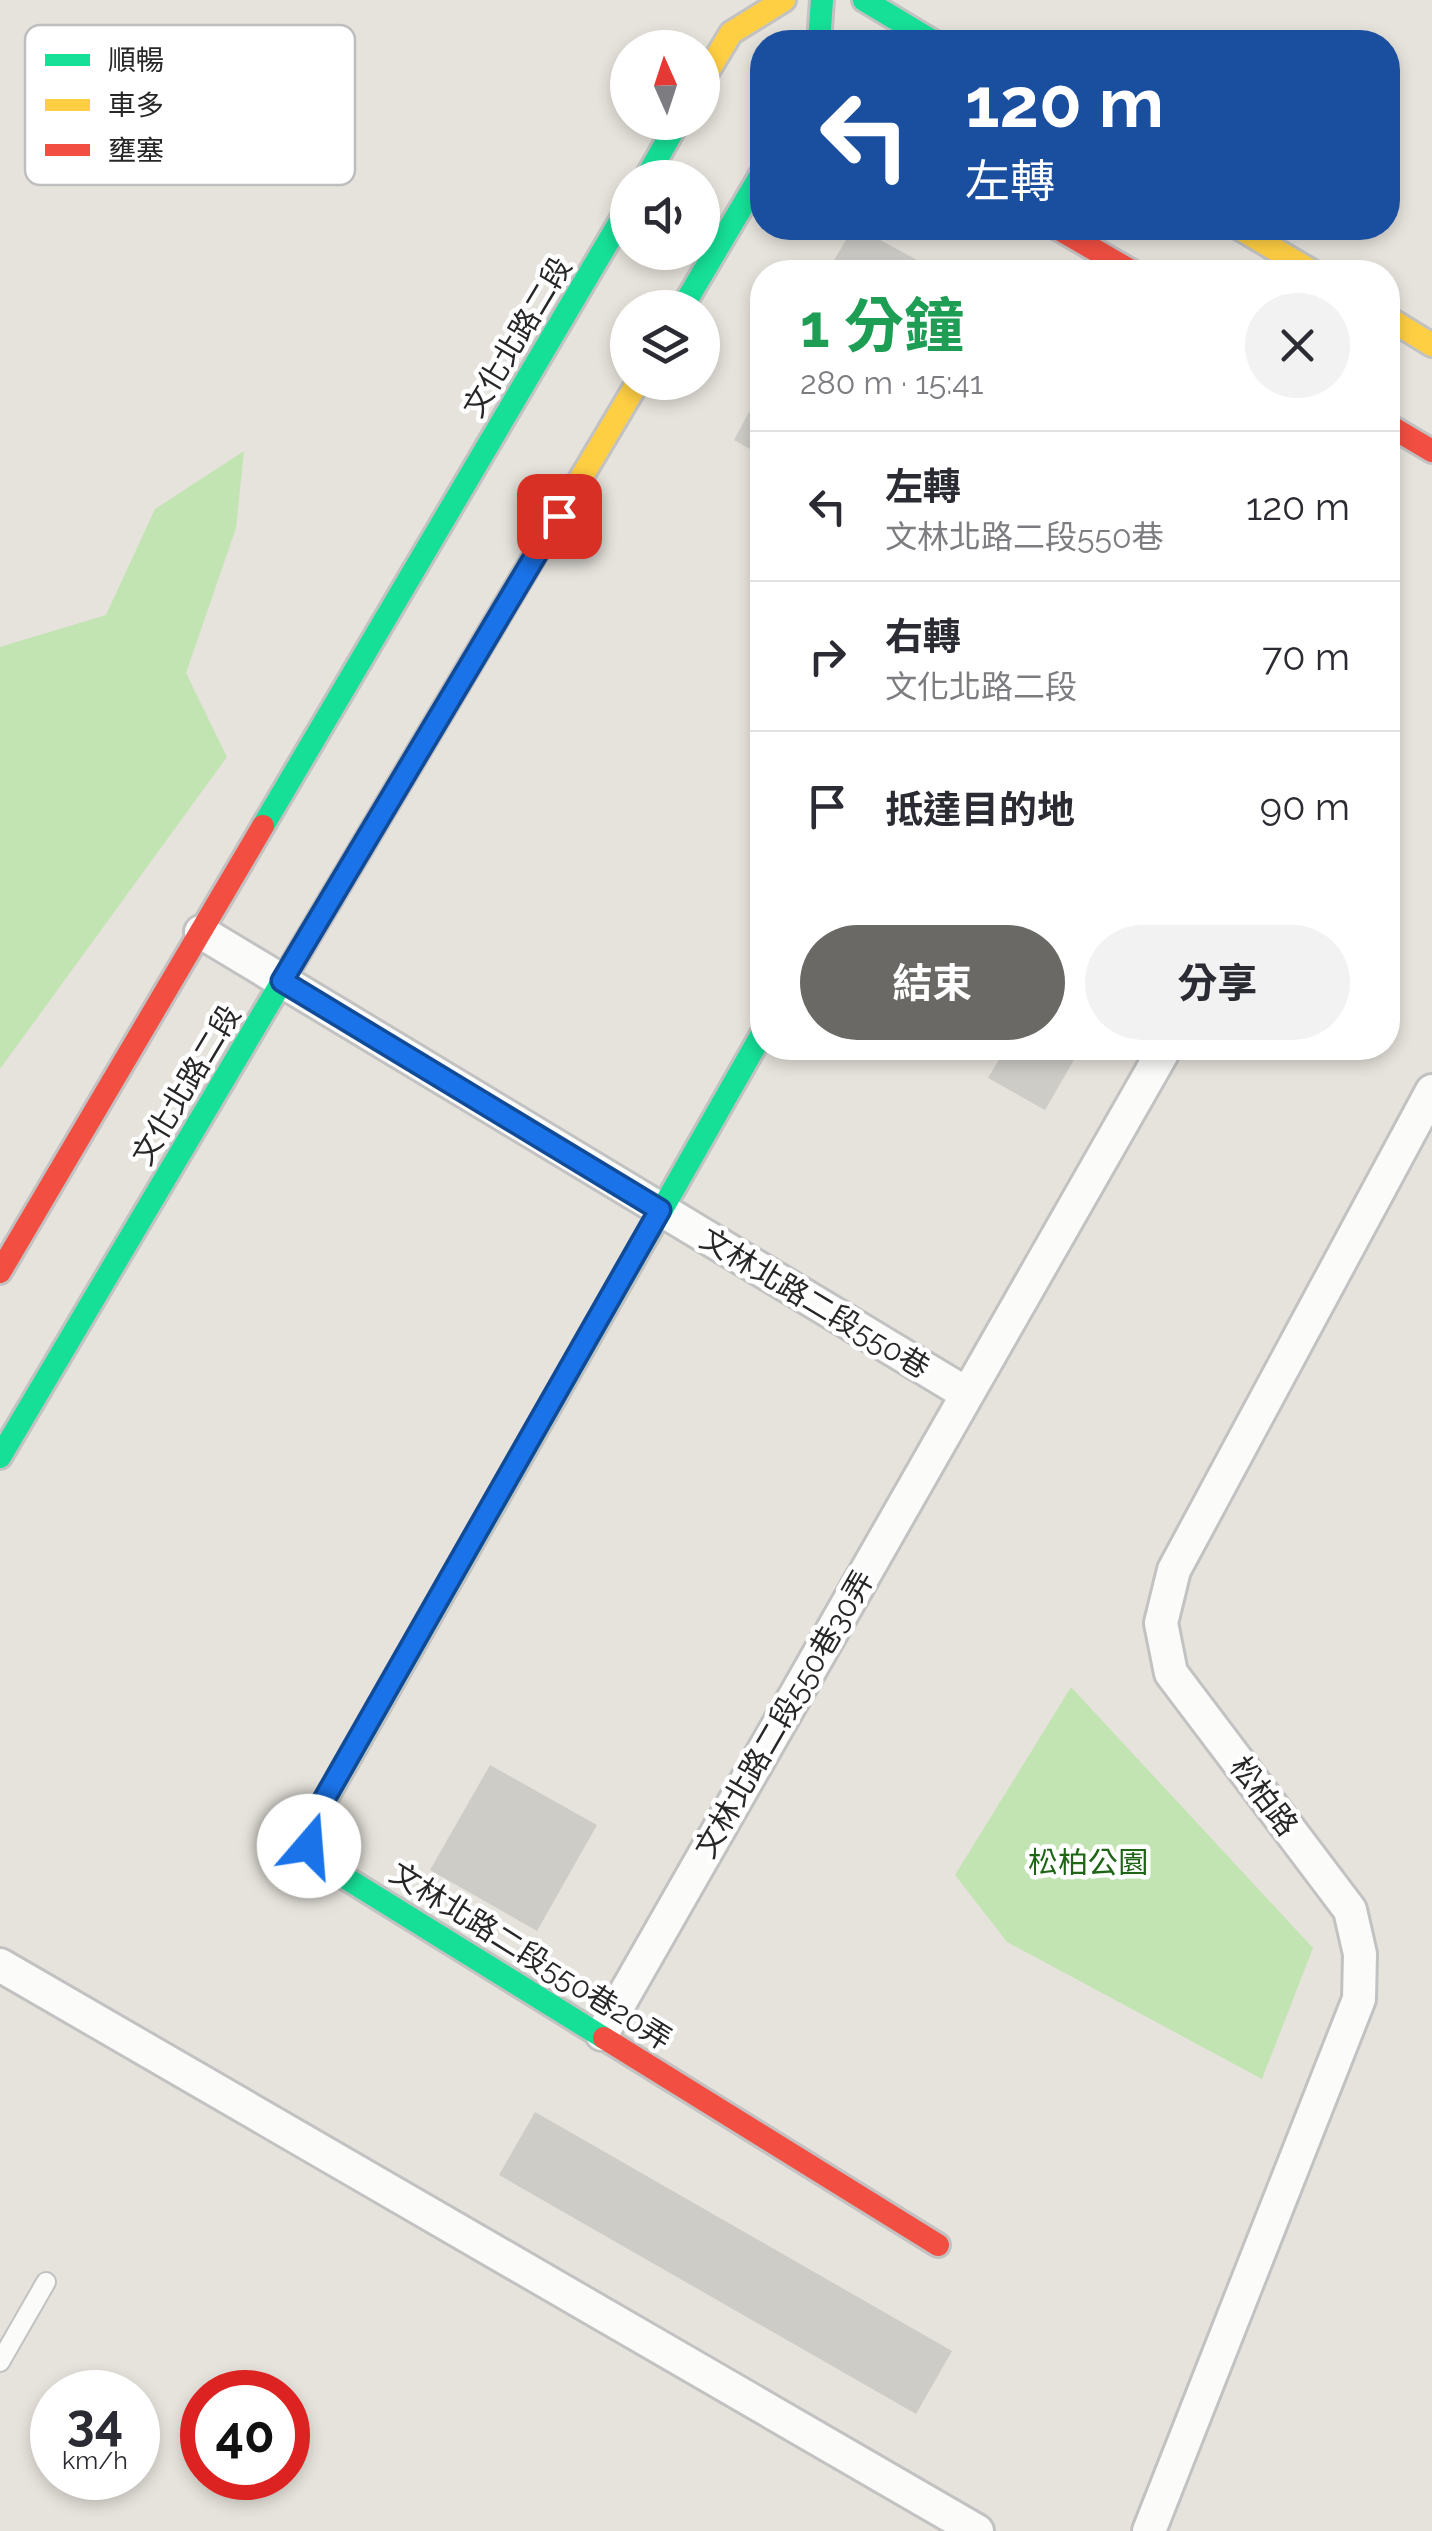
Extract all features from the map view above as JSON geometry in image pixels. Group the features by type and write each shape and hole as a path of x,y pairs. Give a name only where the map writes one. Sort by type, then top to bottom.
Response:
{"street":[{"path":"720,60 739,38 784,0"},
{"path":"820,30 822,0"},
{"path":"864,0 914,30"},
{"path":"693,290 750,193"},
{"name":"文化北路二段","path":"0,1272 610,239"},
{"path":"1078,240 1113,260"},
{"path":"1259,240 1293,260"},
{"path":"1400,325 1432,344"},
{"name":"文化北路二段","path":"0,1457 627,400"},
{"path":"1400,432 1432,451"},
{"name":"文林北路二段550巷","path":"201,932 967,1394"},
{"name":"文林北路二段550巷20弄","path":"750,1055 310,1824 309,1846 316,1859 938,2244"},
{"name":"文林北路二段550巷30弄","path":"602,2034 1158,1060"},
{"name":"松柏路","path":"1149,2531 1358,1999 1360,1954 1350,1910 1171,1673 1162,1622 1174,1570 1432,1090"},
{"path":"0,1965 978,2531"}],"lane":[{"path":"0,2362 46,2282"}],"green space":[{"path":"244,451 236,528 186,673 227,757 0,1069 0,647 106,615 155,509"},
{"name":"松柏公園","path":"1071,1687 1313,1948 1262,2079 1007,1942 955,1875"}],"building":[{"path":"846,240 880,240 917,260 834,260"},
{"path":"750,410 750,449 734,440"},
{"path":"999,1060 1074,1060 1045,1110 988,1078"},
{"path":"490,1765 597,1825 537,1931 430,1870"},
{"path":"535,2112 952,2351 916,2414 499,2175"}],"traffic: fast":[{"path":"820,30 822,0"},
{"path":"864,0 914,30"},
{"path":"656,160 668,140"},
{"path":"693,290 750,193"},
{"path":"263,826 610,238"},
{"path":"0,1457 331,899"},
{"path":"604,2038 315,1859 309,1846 311,1825 750,1055"}],"traffic: slow":[{"path":"720,51 731,33 784,0"},
{"path":"1259,240 1293,260"},
{"path":"1400,325 1432,345"},
{"path":"331,899 627,400"}],"traffic: jam":[{"path":"1078,240 1112,260"},
{"path":"1400,432 1432,451"},
{"path":"0,1272 263,826"},
{"path":"604,2038 938,2245"}],"route":[{"path":"309,1846 310,1824 660,1210 282,981 559,516"}]}
